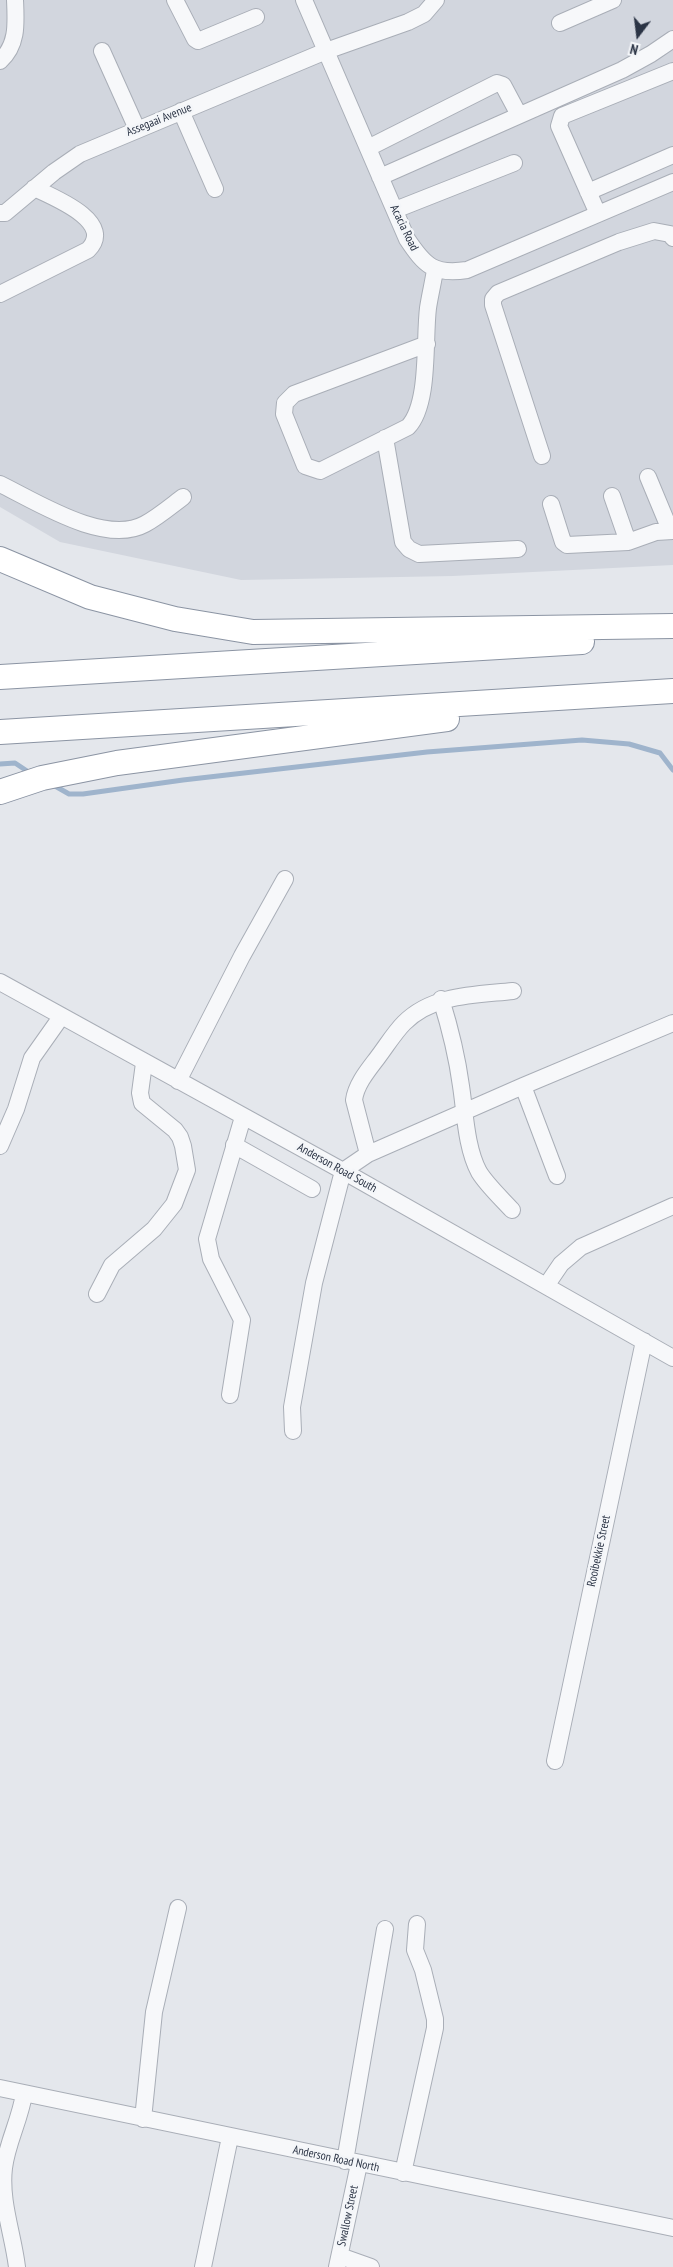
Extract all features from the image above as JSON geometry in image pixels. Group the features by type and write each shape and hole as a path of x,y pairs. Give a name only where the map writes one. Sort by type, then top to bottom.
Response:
{"highway":[{"path":"0,559 90,596 175,620 253,632 673,626"},
{"path":"0,677 673,636"},
{"path":"0,732 673,691"},
{"path":"0,792 42,778 117,763 647,692"}],"street":[{"path":"0,62 7,55 15,38 15,0"},
{"name":"Acacia Road","path":"304,0 407,239 420,260 435,270"},
{"name":"Assegaai Avenue","path":"3,213 80,154 326,51 417,18 436,0"},
{"path":"560,23 613,0"},
{"path":"182,2 194,39 198,41 256,17"},
{"path":"380,177 622,70 673,39"},
{"path":"102,51 137,129"},
{"path":"598,214 559,126 560,119 562,116 673,71"},
{"path":"368,148 497,83 503,84 519,115"},
{"path":"181,111 215,189"},
{"path":"588,192 673,156"},
{"path":"395,210 514,163"},
{"path":"427,344 294,394 285,403 284,414 305,466 311,470 320,471 408,427 415,420 419,408 427,344 428,309 435,270 451,272 467,270 673,182"},
{"path":"0,294 88,250 94,239 95,232 89,221 82,214 34,188"},
{"path":"542,456 493,305 494,296 619,242 654,231 670,234 673,238"},
{"path":"385,438 403,542 409,549 419,554 518,549"},
{"path":"551,504 564,544 571,546 628,542 656,532 671,530 648,477"},
{"path":"0,484 59,513 98,528 106,529 122,530 144,525 183,497"},
{"path":"612,496 628,542"},
{"path":"178,1081 242,956 285,879"},
{"name":"Anderson Road South","path":"0,982 343,1171 673,1358"},
{"path":"368,1154 354,1100 357,1090 369,1069 404,1023 418,1011 441,999 514,991"},
{"path":"441,999 453,1042 464,1112 477,1168 512,1210"},
{"path":"0,1146 16,1110 32,1058 61,1017"},
{"path":"292,1430 292,1408 314,1283 343,1171 368,1154 668,1024"},
{"path":"97,1294 112,1265 154,1230 174,1204 187,1170 184,1146 180,1137 175,1130 142,1103 140,1093 144,1063"},
{"path":"523,1086 557,1176"},
{"path":"230,1395 242,1320 211,1259 207,1240 243,1117"},
{"path":"234,1145 312,1189"},
{"path":"546,1286 561,1264 581,1247 673,1206"},
{"name":"Rooibekkie Street","path":"555,1761 644,1341"},
{"path":"143,2119 154,2012 178,1908"},
{"path":"403,2173 435,2028 435,2018 423,1970 415,1950 417,1924"},
{"name":"Swallow Street","path":"339,2261 385,1929"},
{"name":"Anderson Road North","path":"0,2088 352,2163 673,2228"},
{"path":"17,2267 12,2230 3,2197 3,2182 6,2158 21,2113 24,2094"},
{"path":"202,2267 230,2137"},
{"path":"339,2261 372,2267"}],"shaded area":[{"path":"0,0 673,0 673,565 453,576 241,580 60,542 0,507"}],"waterway":[{"path":"55,786 69,794 83,794 183,780 427,752 582,740 629,744 660,753 673,770"},
{"path":"0,764 15,763 27,771"}]}
